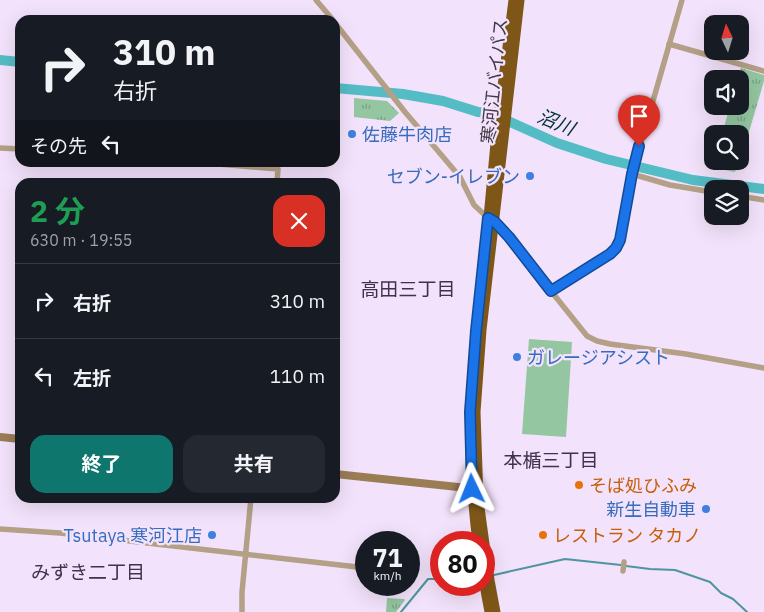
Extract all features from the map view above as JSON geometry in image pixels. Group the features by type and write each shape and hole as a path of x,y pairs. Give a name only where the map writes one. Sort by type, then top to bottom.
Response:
{"highway":[{"name":"寒河江バイパス","path":"477,531 476,489 470,412 476,331 492,220 513,0"},
{"name":"寒河江バイパス","path":"503,103 520,0"},
{"name":"寒河江バイパス","path":"476,489 483,531"},
{"name":"寒河江バイパス","path":"488,596 489,612"},
{"name":"寒河江バイパス","path":"492,596 496,612"}],"main road":[{"path":"0,437 15,438"},
{"path":"340,475 476,489"}],"street":[{"path":"316,0 328,15"},
{"path":"551,291 610,254 620,240 635,160 682,0"},
{"path":"340,29 460,177 474,205 509,237 587,336 610,344 686,354 764,368"},
{"path":"669,44 764,71"},
{"path":"0,148 15,149"},
{"path":"254,167 278,169 277,178"},
{"path":"632,174 670,185 704,191"},
{"path":"749,198 764,200"},
{"path":"242,612 242,592 251,503"},
{"path":"0,528 60,533 355,567"},
{"path":"623,571 624,562"}],"green space":[{"path":"749,70 764,75 764,81 749,132 749,125 725,125 727,115 749,115"},
{"path":"354,98 387,101 399,113 390,121 354,117"},
{"path":"529,339 572,342 566,437 522,434"},
{"path":"387,598 405,600 396,612 386,612"}],"waterway":[{"name":"沼川","path":"0,60 15,62"},
{"name":"沼川","path":"340,88 403,94 443,101 478,112 490,113 557,143 606,159 693,180 764,189"},
{"path":"495,575 565,559 621,565"},
{"path":"626,566 675,570 710,582 721,593 733,599 747,612"},
{"path":"401,612 428,579 430,579"}],"place":[{"name":"佐藤牛肉店","path":"352,134"},
{"name":"セブン-イレブン","path":"530,176"},
{"name":"ガレージアシスト","path":"517,357"},
{"name":"そば処ひふみ","path":"579,485"},
{"name":"新生自動車","path":"706,509"},
{"name":"Tsutaya 寒河江店","path":"212,535"},
{"name":"レストラン タカノ","path":"543,535"}],"district":[{"name":"高田三丁目","path":"408,289"},
{"name":"本楯三丁目","path":"551,460"},
{"name":"みずき二丁目","path":"88,572"}],"route":[{"path":"472,489 470,412 476,331 488,218 495,222 509,237 551,291 610,254 616,248 620,240 639,146"}]}
